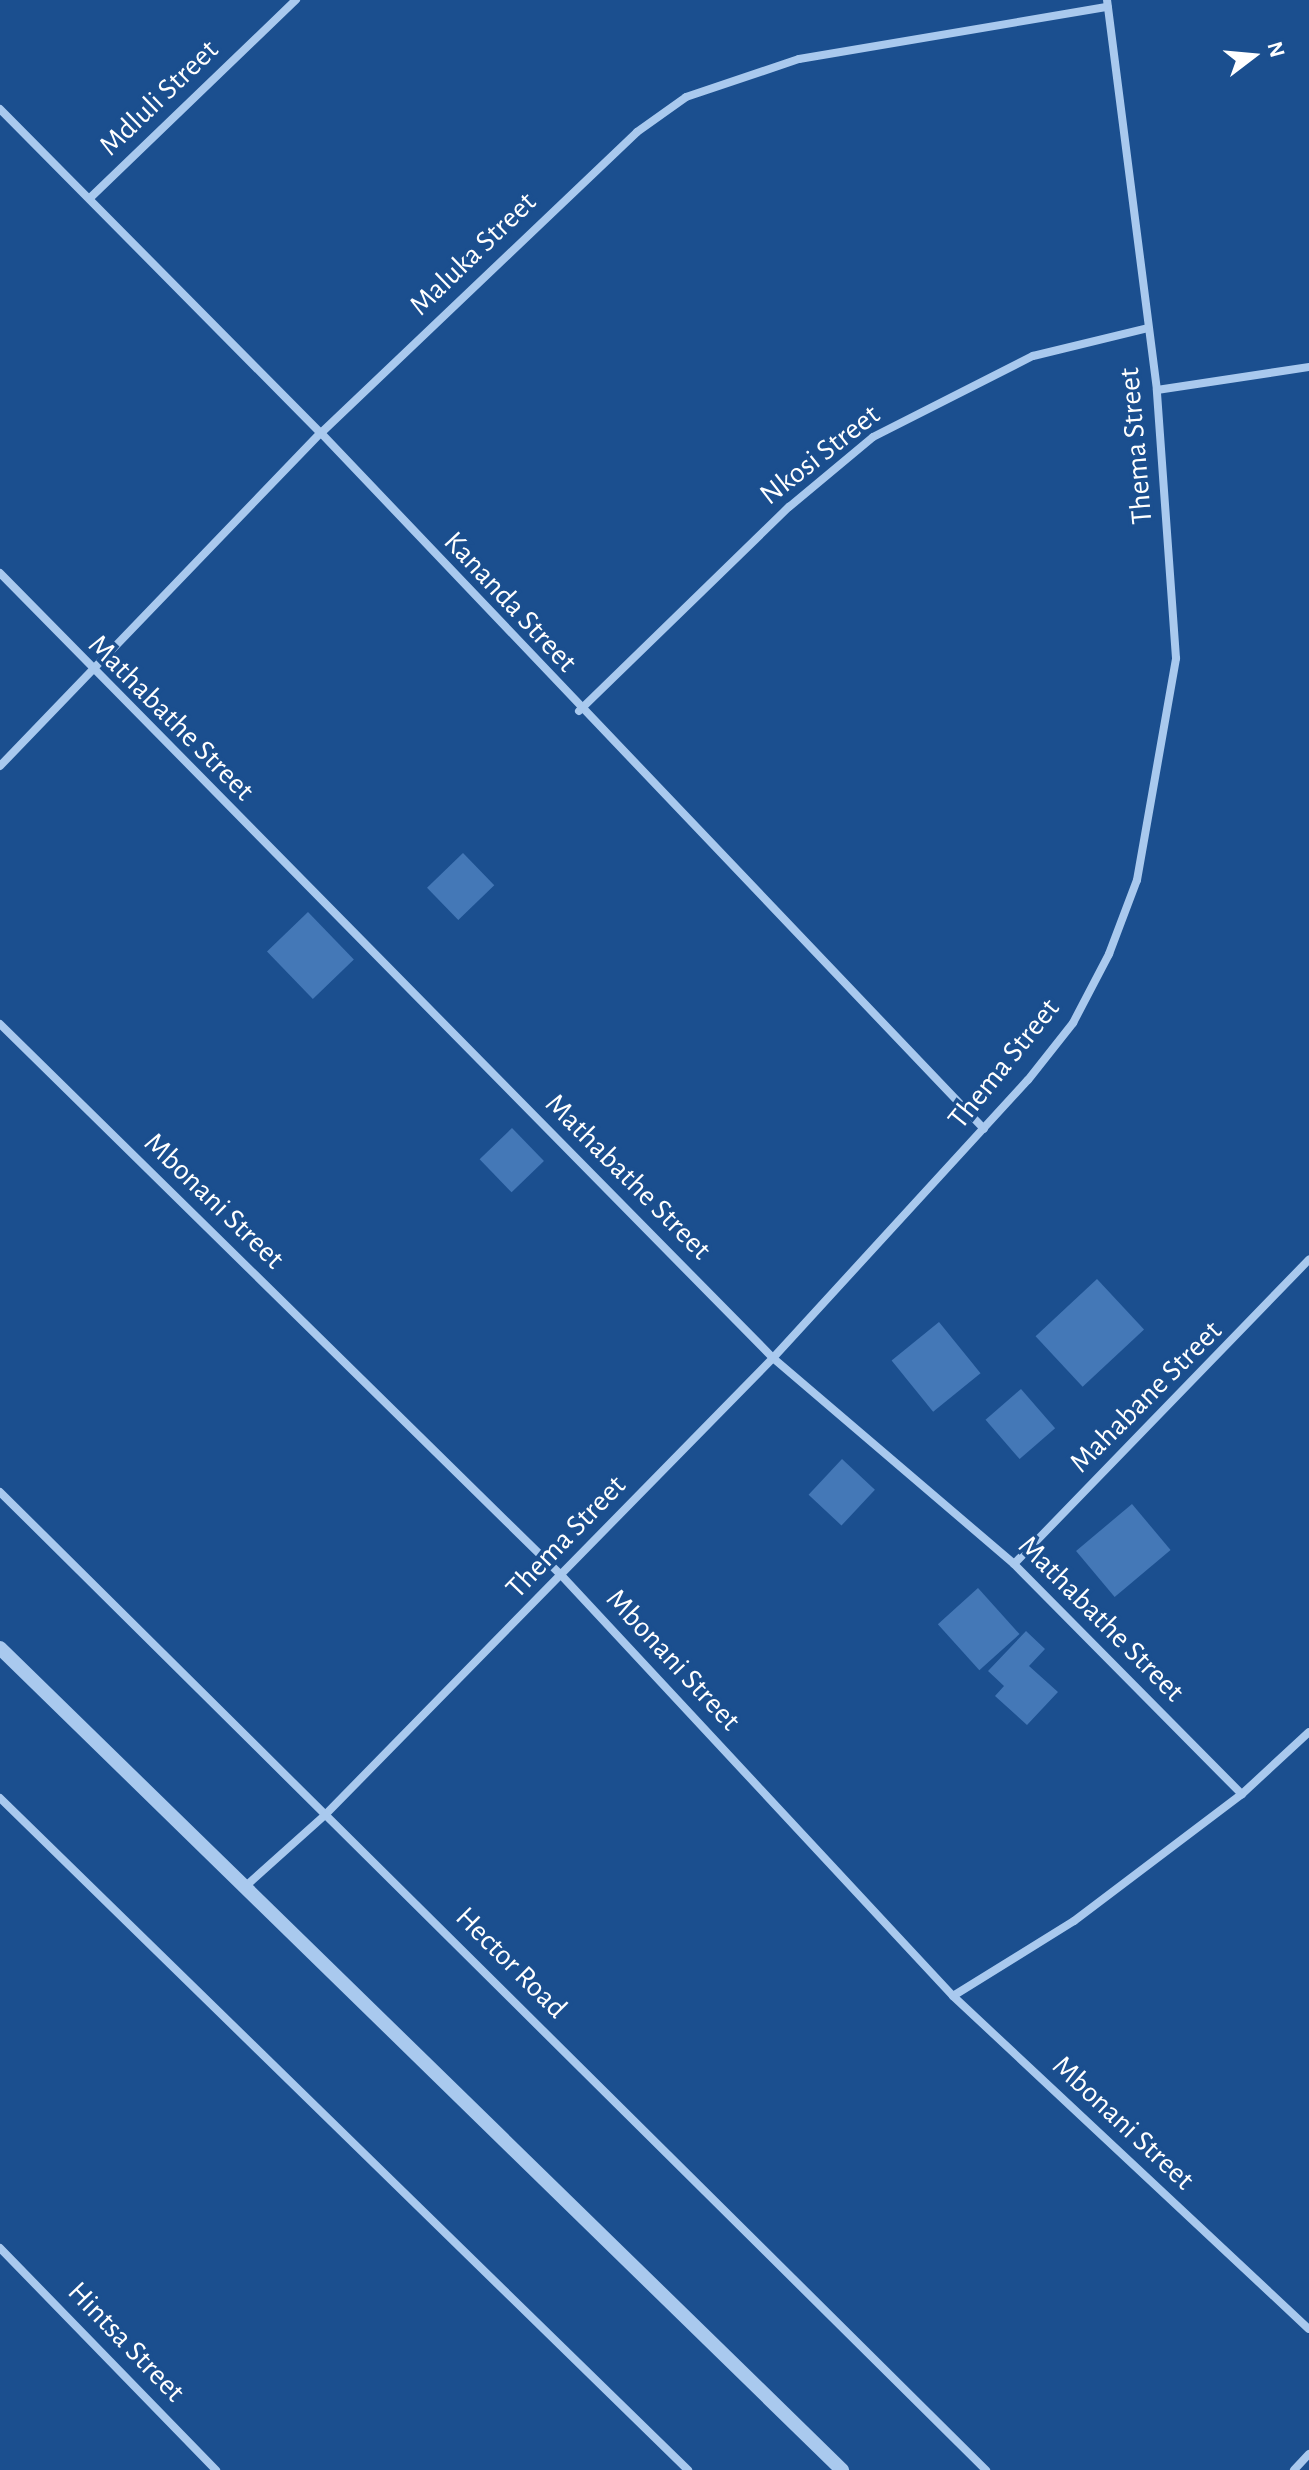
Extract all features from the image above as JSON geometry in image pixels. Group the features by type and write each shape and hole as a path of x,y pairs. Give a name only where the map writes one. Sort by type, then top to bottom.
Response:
{"street":[{"name":"Mdluli Street","path":"90,198 296,0"},
{"name":"Thema Street","path":"247,1885 325,1815 773,1358 984,1129 1073,1023 1137,880 1176,658 1157,390 1108,4"},
{"name":"Maluka Street","path":"0,766 88,669 321,433 637,132 686,97 799,59 1108,4"},
{"name":"Kananda Street","path":"0,109 321,433 579,711 984,1129"},
{"name":"Nkosi Street","path":"579,711 789,507 873,437 1033,356 1148,328"},
{"path":"1157,390 1309,367"},
{"name":"Mathabathe Street","path":"0,573 88,669 773,1358 1014,1564 1242,1794"},
{"name":"Mbonani Street","path":"0,1024 562,1576 953,1996 1309,2329"},
{"name":"Mahabane Street","path":"1014,1564 1309,1260"},
{"name":"Hector Road","path":"0,1492 986,2470"},
{"path":"0,1648 247,1885 842,2470"},
{"path":"953,1996 1074,1921 1242,1794 1309,1732"},
{"path":"0,1798 688,2470"},
{"name":"Hintsa Street","path":"0,2248 216,2470"},
{"path":"1294,2470 1309,2454"}],"building":[{"path":"463,853 494,885 458,920 427,888"},
{"path":"308,912 354,959 313,999 267,952"},
{"path":"512,1128 544,1161 512,1192 480,1159"},
{"path":"1097,1279 1144,1329 1083,1387 1036,1336"},
{"path":"939,1322 981,1373 933,1412 892,1360"},
{"path":"1021,1389 1055,1428 1020,1459 986,1420"},
{"path":"842,1459 875,1490 841,1526 809,1495"},
{"path":"1132,1504 1171,1550 1115,1597 1076,1551"},
{"path":"978,1588 1019,1634 979,1670 938,1624"},
{"path":"1026,1631 1045,1649 1029,1666 1058,1692 1027,1725 995,1696 1004,1686 988,1671"}]}
